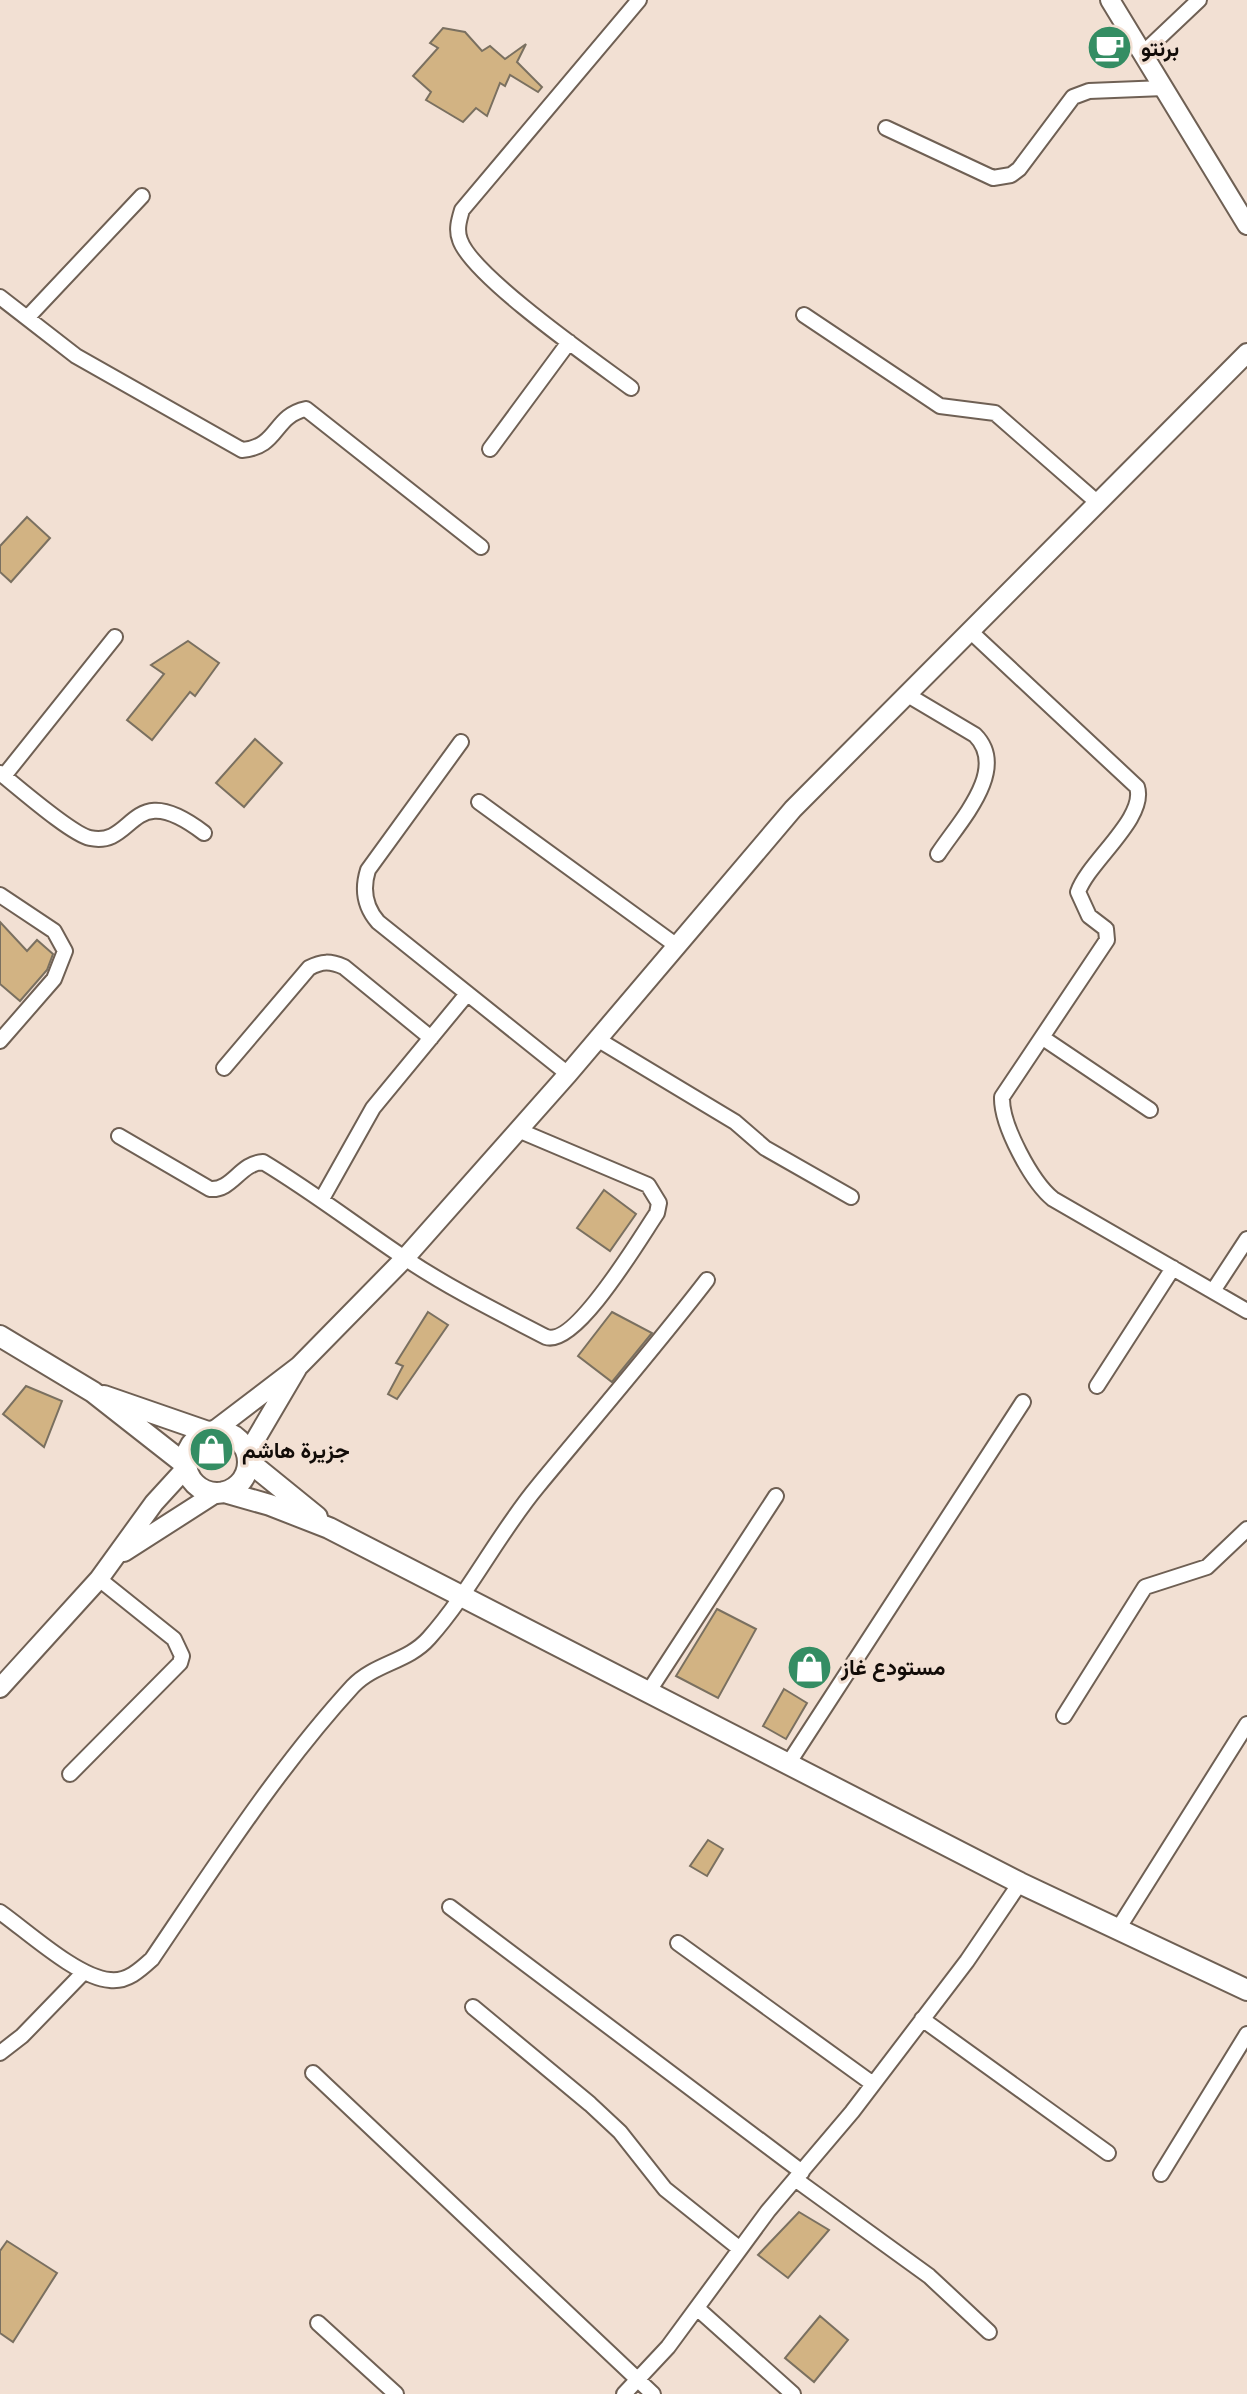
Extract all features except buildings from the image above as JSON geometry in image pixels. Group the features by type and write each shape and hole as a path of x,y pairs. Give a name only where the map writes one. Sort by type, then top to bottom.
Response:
{"main road":[{"path":"0,1336 93,1392 186,1467 198,1486 270,1505 329,1528 1020,1883 1247,1990"},
{"path":"93,1392 235,1436 247,1458 329,1528"},
{"path":"186,1467 191,1445 211,1431"},
{"path":"220,1493 241,1481 247,1458"}],"street":[{"path":"631,388 569,342 471,259 460,240 457,224 462,210 639,0"},
{"path":"1110,0 1247,225"},
{"path":"1143,53 1199,0"},
{"path":"886,128 970,170 993,178 1002,177 1019,169 1073,97 1089,91 1164,88"},
{"path":"27,318 142,196"},
{"path":"0,297 76,356 242,450 257,449 270,440 286,415 306,409 481,547"},
{"path":"804,315 940,406 995,413 1098,503"},
{"path":"490,449 569,342"},
{"path":"211,1431 299,1366 405,1258 568,1074 714,898 793,809 1247,353"},
{"path":"970,631 1137,787 1139,795 1132,816 1082,878 1078,892 1089,916 1106,929 1107,940 1002,1097 1002,1106 1040,1189 1247,1311"},
{"path":"115,637 2,775 84,837 103,838 147,811 163,810 177,812 204,833"},
{"path":"906,694 975,735 984,744 987,758 982,786 938,854"},
{"path":"461,742 368,870 364,883 367,903 378,922 568,1074"},
{"path":"479,802 677,946"},
{"path":"0,895 54,931 65,951 54,979 0,1041"},
{"path":"224,1068 309,968 319,962 333,962 344,967 431,1038"},
{"path":"323,1197 367,1116 467,994"},
{"path":"1043,1038 1150,1110"},
{"path":"597,1039 735,1122 765,1148 851,1197"},
{"path":"119,1136 210,1189 222,1188 246,1165 263,1162 323,1197 405,1258 466,1296 546,1337 561,1338 572,1331 657,1213 656,1195 648,1185 518,1130"},
{"path":"1213,1291 1247,1239"},
{"path":"1097,1386 1173,1268"},
{"path":"0,1912 84,1972 108,1981 139,1972 152,1959 252,1812 340,1701 373,1671 416,1651 538,1486 636,1372 707,1280"},
{"path":"247,1458 299,1366"},
{"path":"788,1764 1023,1402"},
{"path":"0,1688 99,1579 160,1495 186,1467"},
{"path":"118,1555 220,1493"},
{"path":"647,1694 776,1496"},
{"path":"1064,1716 1145,1587 1207,1567 1247,1529"},
{"path":"70,1774 180,1663 182,1656 174,1639 99,1579"},
{"path":"1118,1929 1247,1724"},
{"path":"624,2394 698,2309 740,2249 873,2084 967,1961 1020,1883"},
{"path":"450,1907 929,2276 989,2332"},
{"path":"678,1943 873,2084"},
{"path":"0,2053 22,2036 84,1972"},
{"path":"473,2007 590,2104 620,2132 665,2189 740,2249"},
{"path":"922,2019 1108,2153"},
{"path":"1161,2174 1247,2034"},
{"path":"313,2073 653,2394"},
{"path":"698,2309 793,2394"},
{"path":"318,2323 396,2394"}],"place":[{"name":"برنتو","path":"1110,48"},
{"name":"جزيرة هاشم","path":"211,1450"},
{"name":"مستودع غاز","path":"810,1667"}]}
